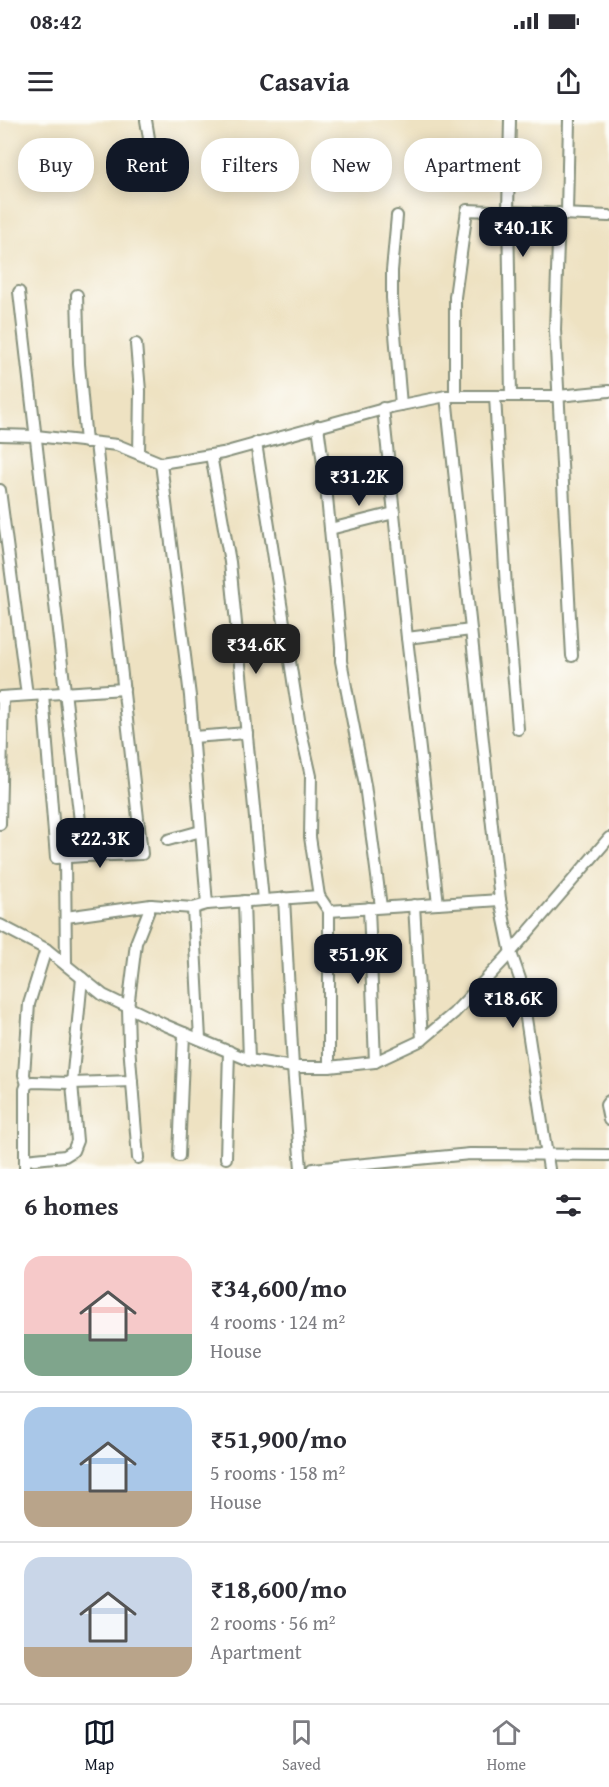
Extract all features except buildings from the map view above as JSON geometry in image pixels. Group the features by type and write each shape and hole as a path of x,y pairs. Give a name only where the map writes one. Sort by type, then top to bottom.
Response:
{"street":[{"path":"146,120 149,138"},
{"path":"510,120 508,212 511,396"},
{"path":"569,120 555,330 573,656"},
{"path":"549,1169 520,979 511,953 500,900 471,630 450,396 455,297 467,210 609,216"},
{"path":"396,216 392,298 401,405"},
{"path":"19,292 84,855"},
{"path":"43,694 56,858 142,854 124,689 79,364 77,295"},
{"path":"136,344 140,391 139,454"},
{"path":"0,435 36,436 117,445 161,463 211,455 384,408 450,396 558,396 609,391"},
{"path":"495,396 506,588 518,729"},
{"path":"384,408 407,638 438,904"},
{"path":"318,426 326,486 341,661 365,785 375,907 375,1062"},
{"path":"256,443 301,732 311,776 310,837 319,896 329,911 329,1067"},
{"path":"211,455 230,562 263,900"},
{"path":"161,463 189,684 207,904"},
{"path":"0,490 27,695"},
{"path":"330,529 394,513"},
{"path":"407,638 471,630"},
{"path":"0,824 1,697 124,689"},
{"path":"193,737 247,733"},
{"path":"168,840 201,831"},
{"path":"0,925 46,949 102,995 249,1060 293,1067 329,1067 375,1062 422,1040 454,1013 511,953 609,838"},
{"path":"65,857 66,965"},
{"path":"66,916 151,905 193,908 207,904 319,896"},
{"path":"284,898 301,1169"},
{"path":"329,911 500,900"},
{"path":"244,901 249,1060"},
{"path":"138,1158 128,1008 136,944 151,905"},
{"path":"414,905 422,1040"},
{"path":"193,908 200,1040"},
{"path":"46,949 29,1004 24,1075 27,1084 25,1089 25,1164 65,1156 73,1151 77,1141 72,1083 82,978"},
{"path":"179,1156 184,1033"},
{"path":"226,1158 229,1051"},
{"path":"27,1084 32,1082 132,1081"},
{"path":"609,1101 606,1105 609,1120"},
{"path":"313,1169 470,1154 609,1155"}]}
